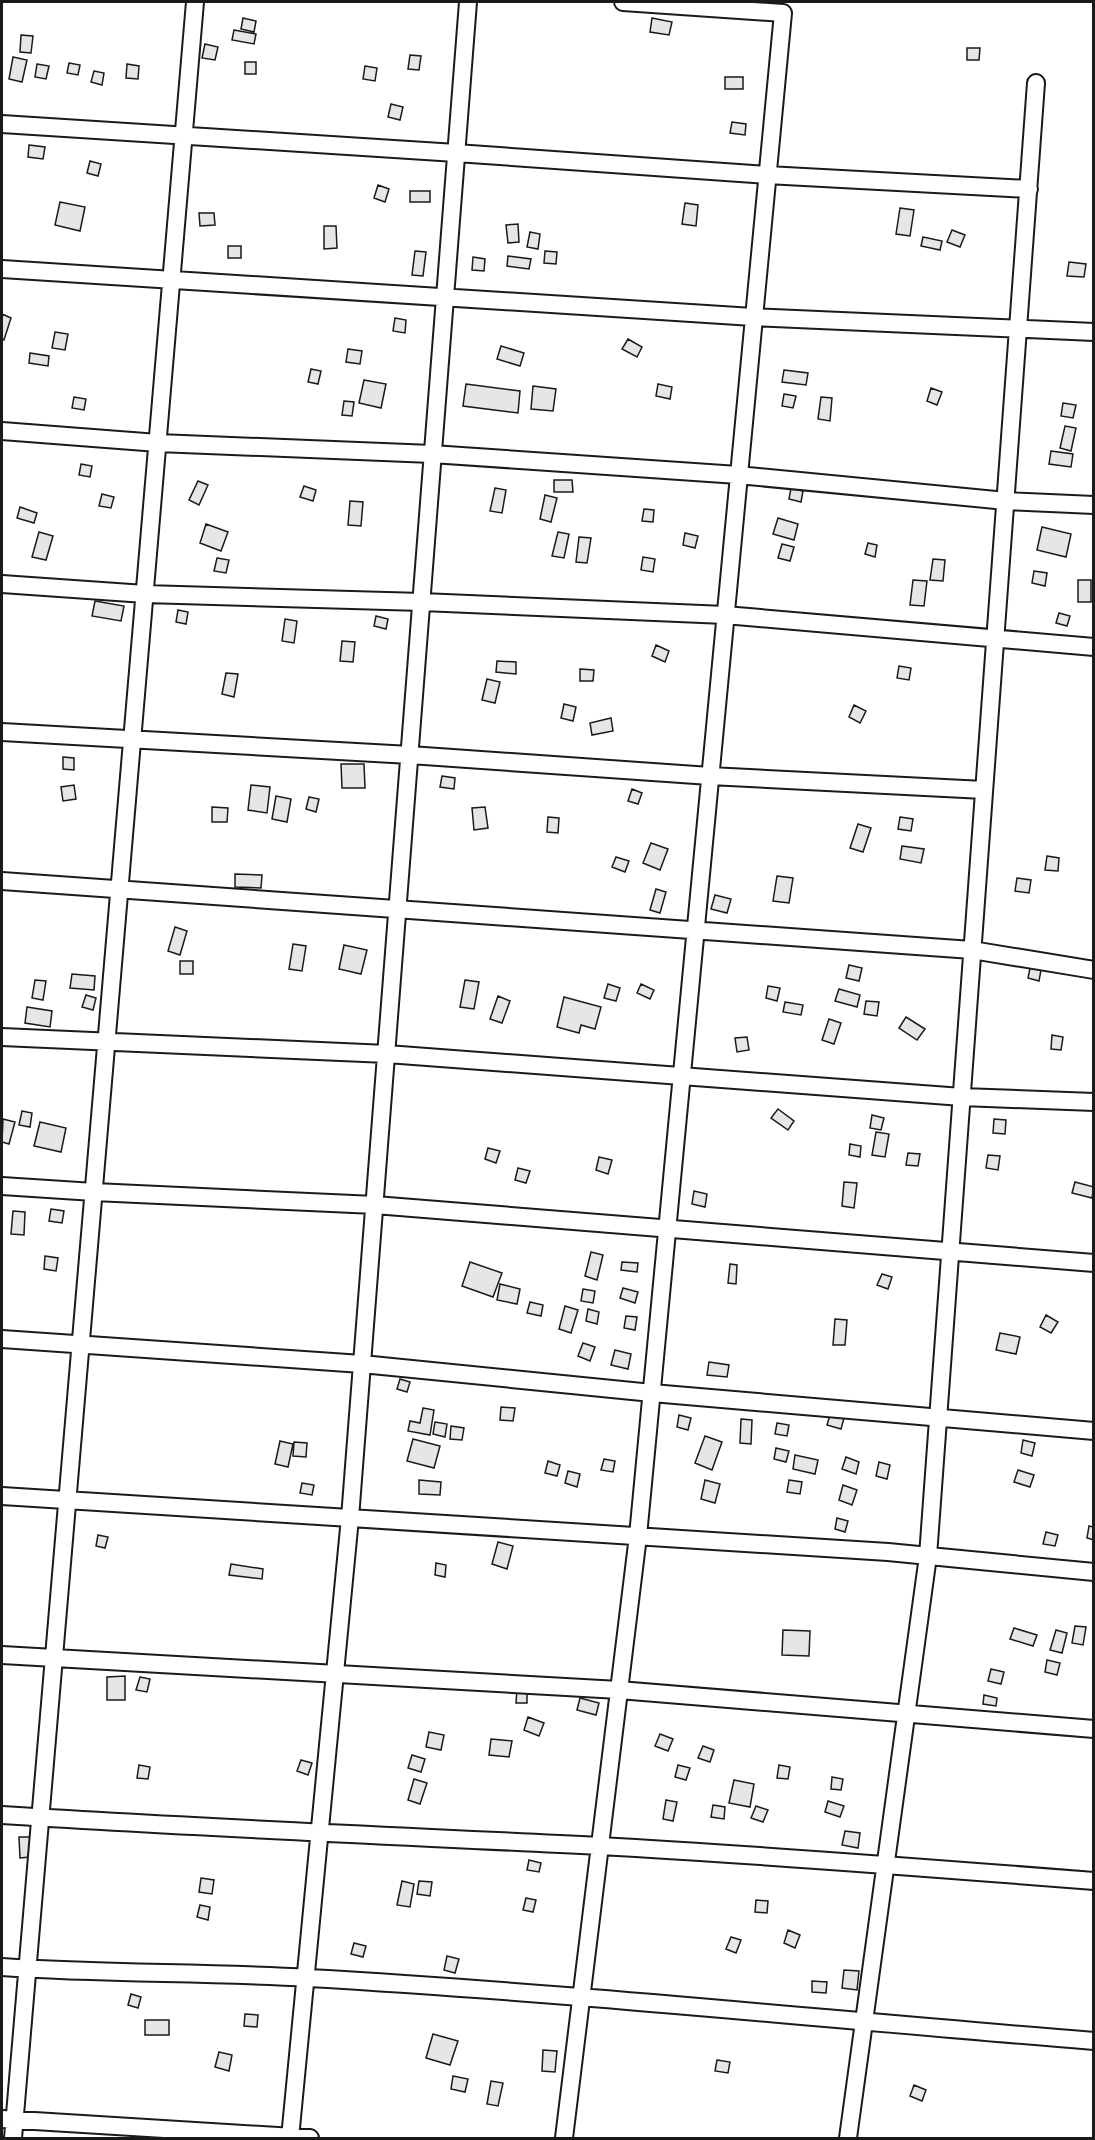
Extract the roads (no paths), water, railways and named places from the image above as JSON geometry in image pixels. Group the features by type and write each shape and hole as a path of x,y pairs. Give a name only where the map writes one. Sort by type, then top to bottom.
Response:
{"street":[{"path":"13,2139 8,2119 28,1968 195,2"},
{"path":"290,2138 350,1518 468,2"},
{"path":"564,2139 638,1536 783,13 623,2"},
{"path":"848,2139 928,1556 1036,83"},
{"path":"2,124 767,175 1029,189"},
{"path":"2,269 753,317 1094,332"},
{"path":"2,431 158,443 432,454 738,475 1006,501 1094,505"},
{"path":"2,584 145,594 422,602 725,615 1094,647"},
{"path":"2,732 410,755 710,776 984,790"},
{"path":"2,881 972,950 1094,970"},
{"path":"2,1037 387,1054 962,1097 1094,1102"},
{"path":"2,1186 375,1205 1094,1263"},
{"path":"2,1339 362,1365 652,1393 1094,1431"},
{"path":"2,1496 888,1552 1094,1572"},
{"path":"2,1654 619,1690 1094,1729"},
{"path":"2,1815 600,1846 1094,1881"},
{"path":"2,1967 307,1978 581,1996 864,2023 1094,2041"},
{"path":"8,2119 310,2139"}]}
